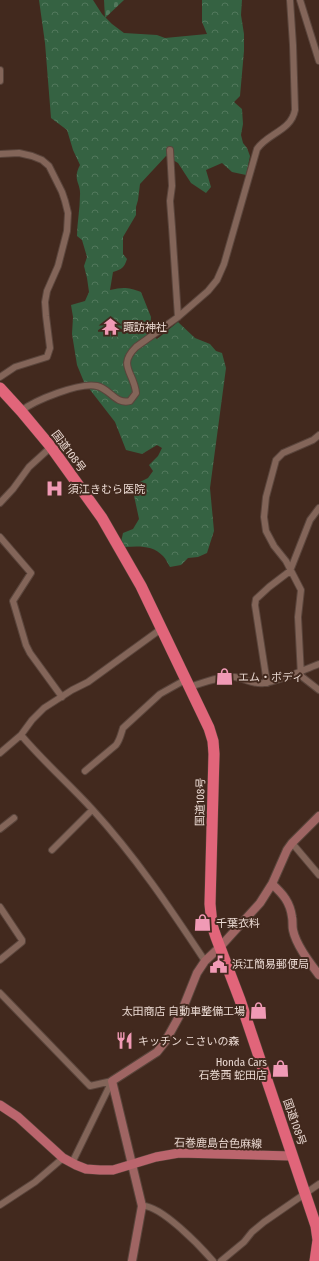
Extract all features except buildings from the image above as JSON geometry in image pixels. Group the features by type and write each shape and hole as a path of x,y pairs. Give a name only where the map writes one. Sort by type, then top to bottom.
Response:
{"highway":[{"name":"国道108号","path":"0,388 51,447 102,518 141,586 209,728 213,741 214,762 210,914 212,925 240,1000 316,1226 319,1241 315,1261"}],"main road":[{"name":"石巻鹿島台色麻線","path":"0,1105 18,1117 63,1158 86,1169 113,1170 156,1157 179,1153 292,1156"}],"street":[{"path":"21,411 45,397 89,386 98,386 123,402 130,400 136,393 135,385 127,365 128,356 136,347 178,317 214,286 220,275 257,149 264,140 283,129 291,121 294,115 293,45 290,0"},
{"path":"300,0 319,61"},
{"path":"0,70 0,81"},
{"path":"170,150 172,186 170,201 178,317"},
{"path":"0,154 19,153 32,156 42,160 49,166 62,192 68,213 67,231 62,252 58,266 46,291 45,302 50,348 49,353 47,357 15,367 0,377"},
{"path":"319,435 313,440 282,453 276,460 266,497 264,517 266,531 274,546 286,561 301,590 298,617 300,671 301,676 319,690"},
{"path":"0,503 13,489 29,467 51,447"},
{"path":"267,683 255,605 256,599 290,571 310,520 319,508"},
{"path":"0,537 30,573 13,601 28,649 62,697"},
{"path":"0,753 21,735 32,720 44,708 72,690 88,682 161,629"},
{"path":"85,771 119,742 124,728 160,694 187,683 222,678 234,677 255,683 267,683 290,676 319,664"},
{"path":"21,735 92,810 148,877 205,961"},
{"path":"52,850 92,810"},
{"path":"0,993 90,1086 112,1082 157,1052 165,1042 181,1012 197,973 205,961 220,947 260,903 272,884 287,850 319,816"},
{"path":"0,829 14,818"},
{"path":"292,843 319,875"},
{"path":"272,884 283,893 288,901 291,909 293,930 319,975"},
{"path":"0,907 22,942 0,960"},
{"path":"72,1163 112,1082"},
{"path":"112,1082 142,1206 132,1261"},
{"path":"0,1205 34,1182 63,1158"},
{"path":"221,1261 244,1242 252,1232 264,1222 319,1184"},
{"path":"142,1206 159,1211 197,1244 213,1261"}],"green space":[{"path":"39,0 93,0 102,14 124,33 157,35 165,38 207,34 202,22 202,0 242,0 241,15 244,34 244,51 240,96 234,102 242,109 243,124 241,135 243,143 250,156 246,175 232,172 222,163 206,170 211,187 206,193 191,183 178,163 166,156 140,184 136,215 123,237 123,254 127,259 122,268 113,272 110,290 126,288 141,292 151,317 150,334 157,339 178,322 195,338 210,344 216,351 222,353 226,368 210,488 214,531 207,553 198,557 188,558 181,565 170,567 159,552 150,548 125,547 121,542 123,533 133,529 139,519 133,491 140,482 148,478 153,471 149,465 158,456 162,448 157,445 142,454 126,450 115,422 84,382 77,365 72,334 73,317 71,305 85,301 89,292 84,266 87,257 82,240 77,236 80,191 77,174 80,165 73,150 67,130 51,118 45,43"},
{"path":"104,0 124,0 105,18"}],"place":[{"name":"諏訪神社","path":"110,327"},
{"name":"須江きむら医院","path":"55,489"},
{"name":"エム・ボディ","path":"225,677"},
{"name":"千葉衣料","path":"203,923"},
{"name":"浜江簡易郵便局","path":"219,964"},
{"name":"太田商店 自動車整備工場","path":"258,1011"},
{"name":"キッチン こさいの森","path":"125,1041"},
{"name":"Honda Cars 石巻西 蛇田店","path":"280,1068"}]}
